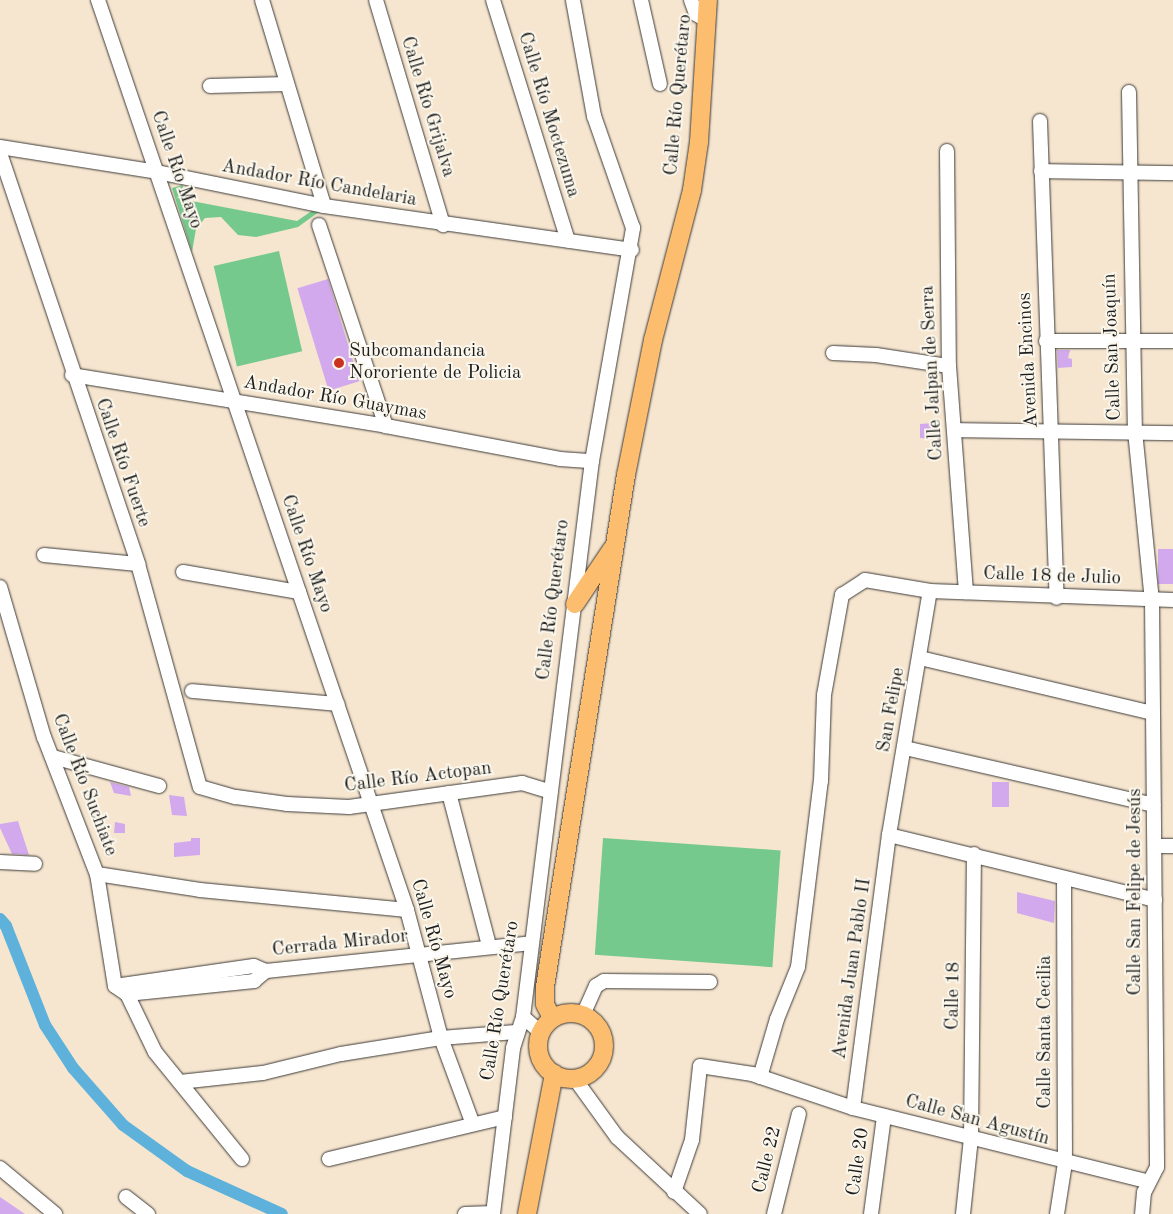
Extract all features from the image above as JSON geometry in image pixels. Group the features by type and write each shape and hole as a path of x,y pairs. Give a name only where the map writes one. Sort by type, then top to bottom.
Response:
{"main road":[{"name":"Calle Río Querétaro","path":"552,1018 545,1004 545,986 614,546 653,340 692,190 699,142 708,0"},
{"path":"575,604 614,546"},
{"path":"572,1012 583,1015 591,1019 602,1035 602,1054 592,1071 574,1079 554,1074 541,1060 538,1042 540,1032 552,1018 572,1012"},
{"path":"527,1214 554,1074"}],"street":[{"name":"Calle Río Mayo","path":"98,0 407,910 421,954 441,1038 472,1122"},
{"path":"262,0 324,206"},
{"name":"Calle Río Grijalva","path":"376,0 443,225"},
{"name":"Calle Río Moctezuma","path":"493,0 568,240"},
{"name":"Calle Río Querétaro","path":"493,1213 516,1032 523,1018 592,461 632,250 633,228 594,116 573,0"},
{"path":"641,0 660,84"},
{"path":"691,0 696,14 707,21"},
{"path":"210,86 287,84"},
{"name":"Calle San Joaquín","path":"1129,92 1128,173 1131,340 1135,432 1152,600"},
{"name":"Avenida Encinos","path":"1040,121 1046,341 1057,598"},
{"name":"Andador Río Candelaria","path":"0,147 157,172 324,206 443,225 568,240 632,250"},
{"name":"Calle Jalpan de Serra","path":"947,151 949,366 966,592"},
{"name":"Calle Río Fuerte","path":"0,154 72,375 138,564 200,787"},
{"path":"1041,171 1173,173"},
{"path":"319,224 386,426"},
{"path":"1046,341 1173,341"},
{"path":"833,353 876,355 949,366"},
{"name":"Andador Río Guaymas","path":"72,375 386,426 560,459 592,461"},
{"path":"954,430 1173,433"},
{"path":"44,555 138,564"},
{"path":"183,572 299,592"},
{"name":"Calle 18 de Julio","path":"760,1077 777,1018 798,967 821,781 824,695 842,595 865,580 930,591 1057,598 1173,600"},
{"name":"Calle Río Suchiate","path":"0,587 44,738 53,756 97,874 121,990 155,1052 242,1159"},
{"name":"San Felipe","path":"889,835 930,591"},
{"name":"Calle San Felipe de Jesús","path":"1142,1214 1144,1192 1157,1167 1152,600"},
{"path":"920,658 1153,714"},
{"path":"192,691 337,704"},
{"path":"904,748 1154,805"},
{"path":"53,756 159,786"},
{"name":"Calle Río Actopan","path":"200,787 236,797 287,804 349,807 522,783 551,792"},
{"path":"449,793 489,946"},
{"path":"889,835 974,854 1064,879 1155,900"},
{"name":"Avenida Juan Pablo II","path":"853,1108 889,835"},
{"path":"1155,846 1173,846"},
{"name":"Calle 18","path":"963,1214 971,1138 974,854"},
{"path":"0,862 35,864"},
{"path":"97,874 200,890 407,910"},
{"name":"Calle Santa Cecilia","path":"1058,1214 1065,1163 1064,879"},
{"name":"Cerrada Mirador","path":"121,990 254,981 266,971 489,946 532,943"},
{"path":"583,1015 596,986 604,982 710,982"},
{"path":"523,1018 540,1032"},
{"path":"180,1082 263,1073 341,1054 441,1038 516,1032"},
{"name":"Calle San Agustín","path":"674,1192 692,1140 700,1066 724,1068 760,1077 853,1108 1065,1163 1149,1182"},
{"path":"574,1079 617,1137 674,1192 700,1214"},
{"name":"Calle 22","path":"774,1214 799,1114"},
{"name":"Calle 20","path":"871,1214 884,1116"},
{"path":"329,1159 472,1122 505,1117"},
{"path":"0,1168 48,1212"},
{"path":"126,1197 148,1214"},
{"path":"464,1214 493,1213"}],"green space":[{"path":"183,185 181,199 297,221 316,208 323,209 298,227 256,237 238,235 221,217 205,218 196,229 192,252 172,188"},
{"path":"279,251 302,351 237,366 214,266"},
{"path":"603,838 781,850 772,967 595,955"}],"building":[{"path":"328,279 359,381 329,391 297,288"},
{"path":"1057,350 1070,350 1068,358 1072,359 1072,367 1058,368"},
{"path":"933,423 934,430 942,430 942,440 920,438 920,424"},
{"path":"1158,549 1173,549 1173,584 1158,584"},
{"path":"110,782 129,787 131,796 114,793"},
{"path":"992,782 1009,782 1009,807 992,807"},
{"path":"169,795 184,797 187,816 172,815"},
{"path":"18,821 29,855 12,854 0,828 0,824"},
{"path":"115,822 125,824 125,833 114,833"},
{"path":"191,838 200,838 200,855 174,857 174,843 191,841"},
{"path":"1017,892 1055,901 1054,923 1017,913"},
{"path":"0,1197 25,1214 0,1214"}],"waterway":[{"path":"0,919 6,926 45,1025 73,1068 123,1125 187,1171 282,1214"}],"place":[{"name":"Subcomandancia Nororiente de Policia","path":"339,363"}]}
